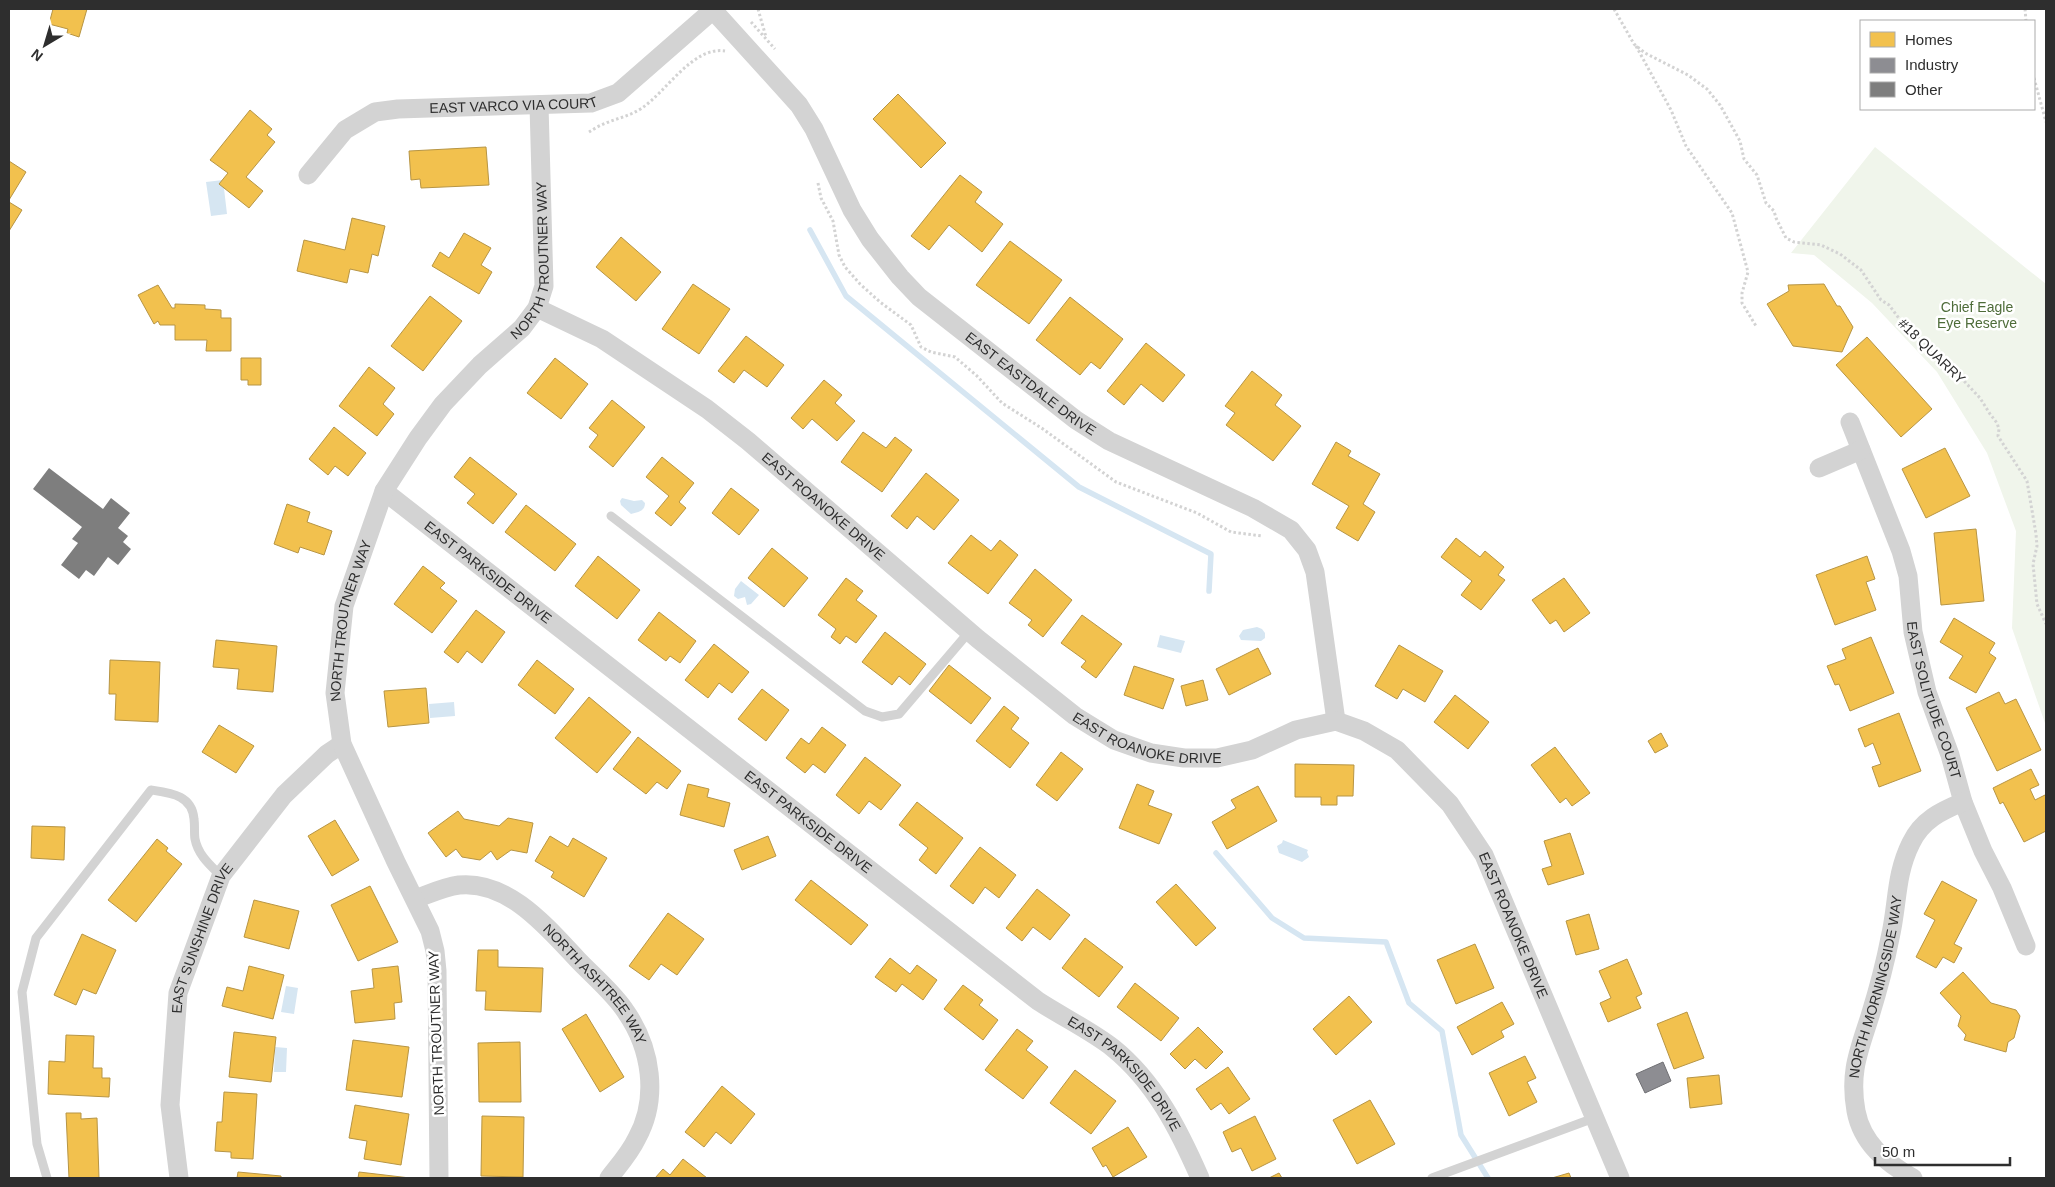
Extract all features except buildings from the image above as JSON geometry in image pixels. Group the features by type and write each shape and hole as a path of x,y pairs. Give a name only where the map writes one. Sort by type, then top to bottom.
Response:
{"street":[{"name":"EAST VARCO VIA COURT","path":"308,175 345,130 375,112 398,109 591,103 618,94 713,10"},
{"name":"EAST EASTDALE DRIVE","path":"713,10 799,105 814,129 852,210 870,239 900,277 919,296 1076,420 1143,458 1252,508 1291,530 1307,550 1315,572 1336,721"},
{"name":"NORTH TROUTNER WAY","path":"439,1178 435,951 430,931 342,744 335,693 344,606 384,491 418,438 443,404 480,365 522,328 537,308 544,286 539,105"},
{"name":"EAST ROANOKE DRIVE","path":"537,308 602,340 707,408 748,441 969,632 1075,716 1114,740 1151,753 1184,758 1217,758 1252,750 1296,730 1336,721 1364,731 1397,750 1439,792 1465,825 1484,855 1620,1178"},
{"name":"EAST SOLITUDE COURT","path":"1850,422 1906,567 1913,632 1927,692 1950,755 1963,802 2026,946"},
{"path":"1819,468 1862,450"},
{"name":"EAST PARKSIDE DRIVE","path":"384,491 1038,1001 1113,1048 1142,1078 1168,1111 1200,1178"},
{"name":"EAST SUNSHINE DRIVE","path":"179,1178 170,1106 178,994 222,876 284,795 327,754 342,744"},
{"name":"NORTH MORNINGSIDE WAY","path":"1913,1178 1892,1166 1868,1141 1856,1113 1852,1086 1856,1058 1871,1014 1891,937 1900,870 1911,842 1923,824 1941,811 1963,802"},
{"name":"NORTH ASHTREE WAY","path":"415,899 460,885 486,888 509,897 537,917 626,1010 642,1041 648,1058 650,1084 647,1111 638,1136 627,1156 609,1178"}],"lane":[{"path":"611,516 864,711 882,717 899,714 969,632"},
{"path":"47,1178 37,1144 22,992 36,938 151,790 174,793 188,802 194,818 195,839 202,857 222,876"},
{"path":"1432,1178 1594,1118"}],"path":[{"path":"758,9 767,39"},
{"name":"#18 QUARRY","path":"1614,9 1634,44 1645,53 1688,75 1708,89 1720,105 1740,141 1744,159 1758,175 1766,203 1774,211 1786,238 1794,242 1821,245 1840,254 1861,270 1881,300 1889,305 1909,332 1923,341 1932,353 1948,364 1980,398 2000,429 1998,436 2027,481 2037,546 2033,564 2037,604 2046,624"},
{"path":"1634,44 1671,110 1672,117 1678,123 1686,146 1732,213 1748,272 1742,293 1742,303 1756,326"},
{"path":"2035,82 2046,122"}],"green space":[{"name":"Chief Eagle Eye Reserve","path":"1875,147 2046,284 2046,726 2012,628 2016,531 1987,453 1937,372 1872,303 1814,255 1791,253"}],"water":[{"path":"223,180 227,214 211,216 206,182"},
{"path":"622,498 634,501 642,500 645,506 640,511 631,514 621,505 620,501"},
{"path":"741,581 759,595 751,604 747,605 745,597 738,599 734,596 735,589"},
{"path":"1257,627 1265,633 1265,638 1261,641 1241,640 1239,636 1243,630"},
{"path":"1160,635 1185,641 1181,653 1157,647"},
{"path":"454,702 455,716 430,718 429,704"},
{"path":"1283,840 1308,850 1309,857 1302,862 1279,853 1277,846"},
{"path":"286,986 298,988 294,1014 281,1012"},
{"path":"275,1047 287,1048 286,1072 274,1072"}],"waterway":[{"path":"810,230 846,296 1079,487 1211,554 1209,591"},
{"path":"1216,853 1272,918 1304,938 1386,942 1409,1003 1442,1031 1461,1135 1488,1178"}]}
